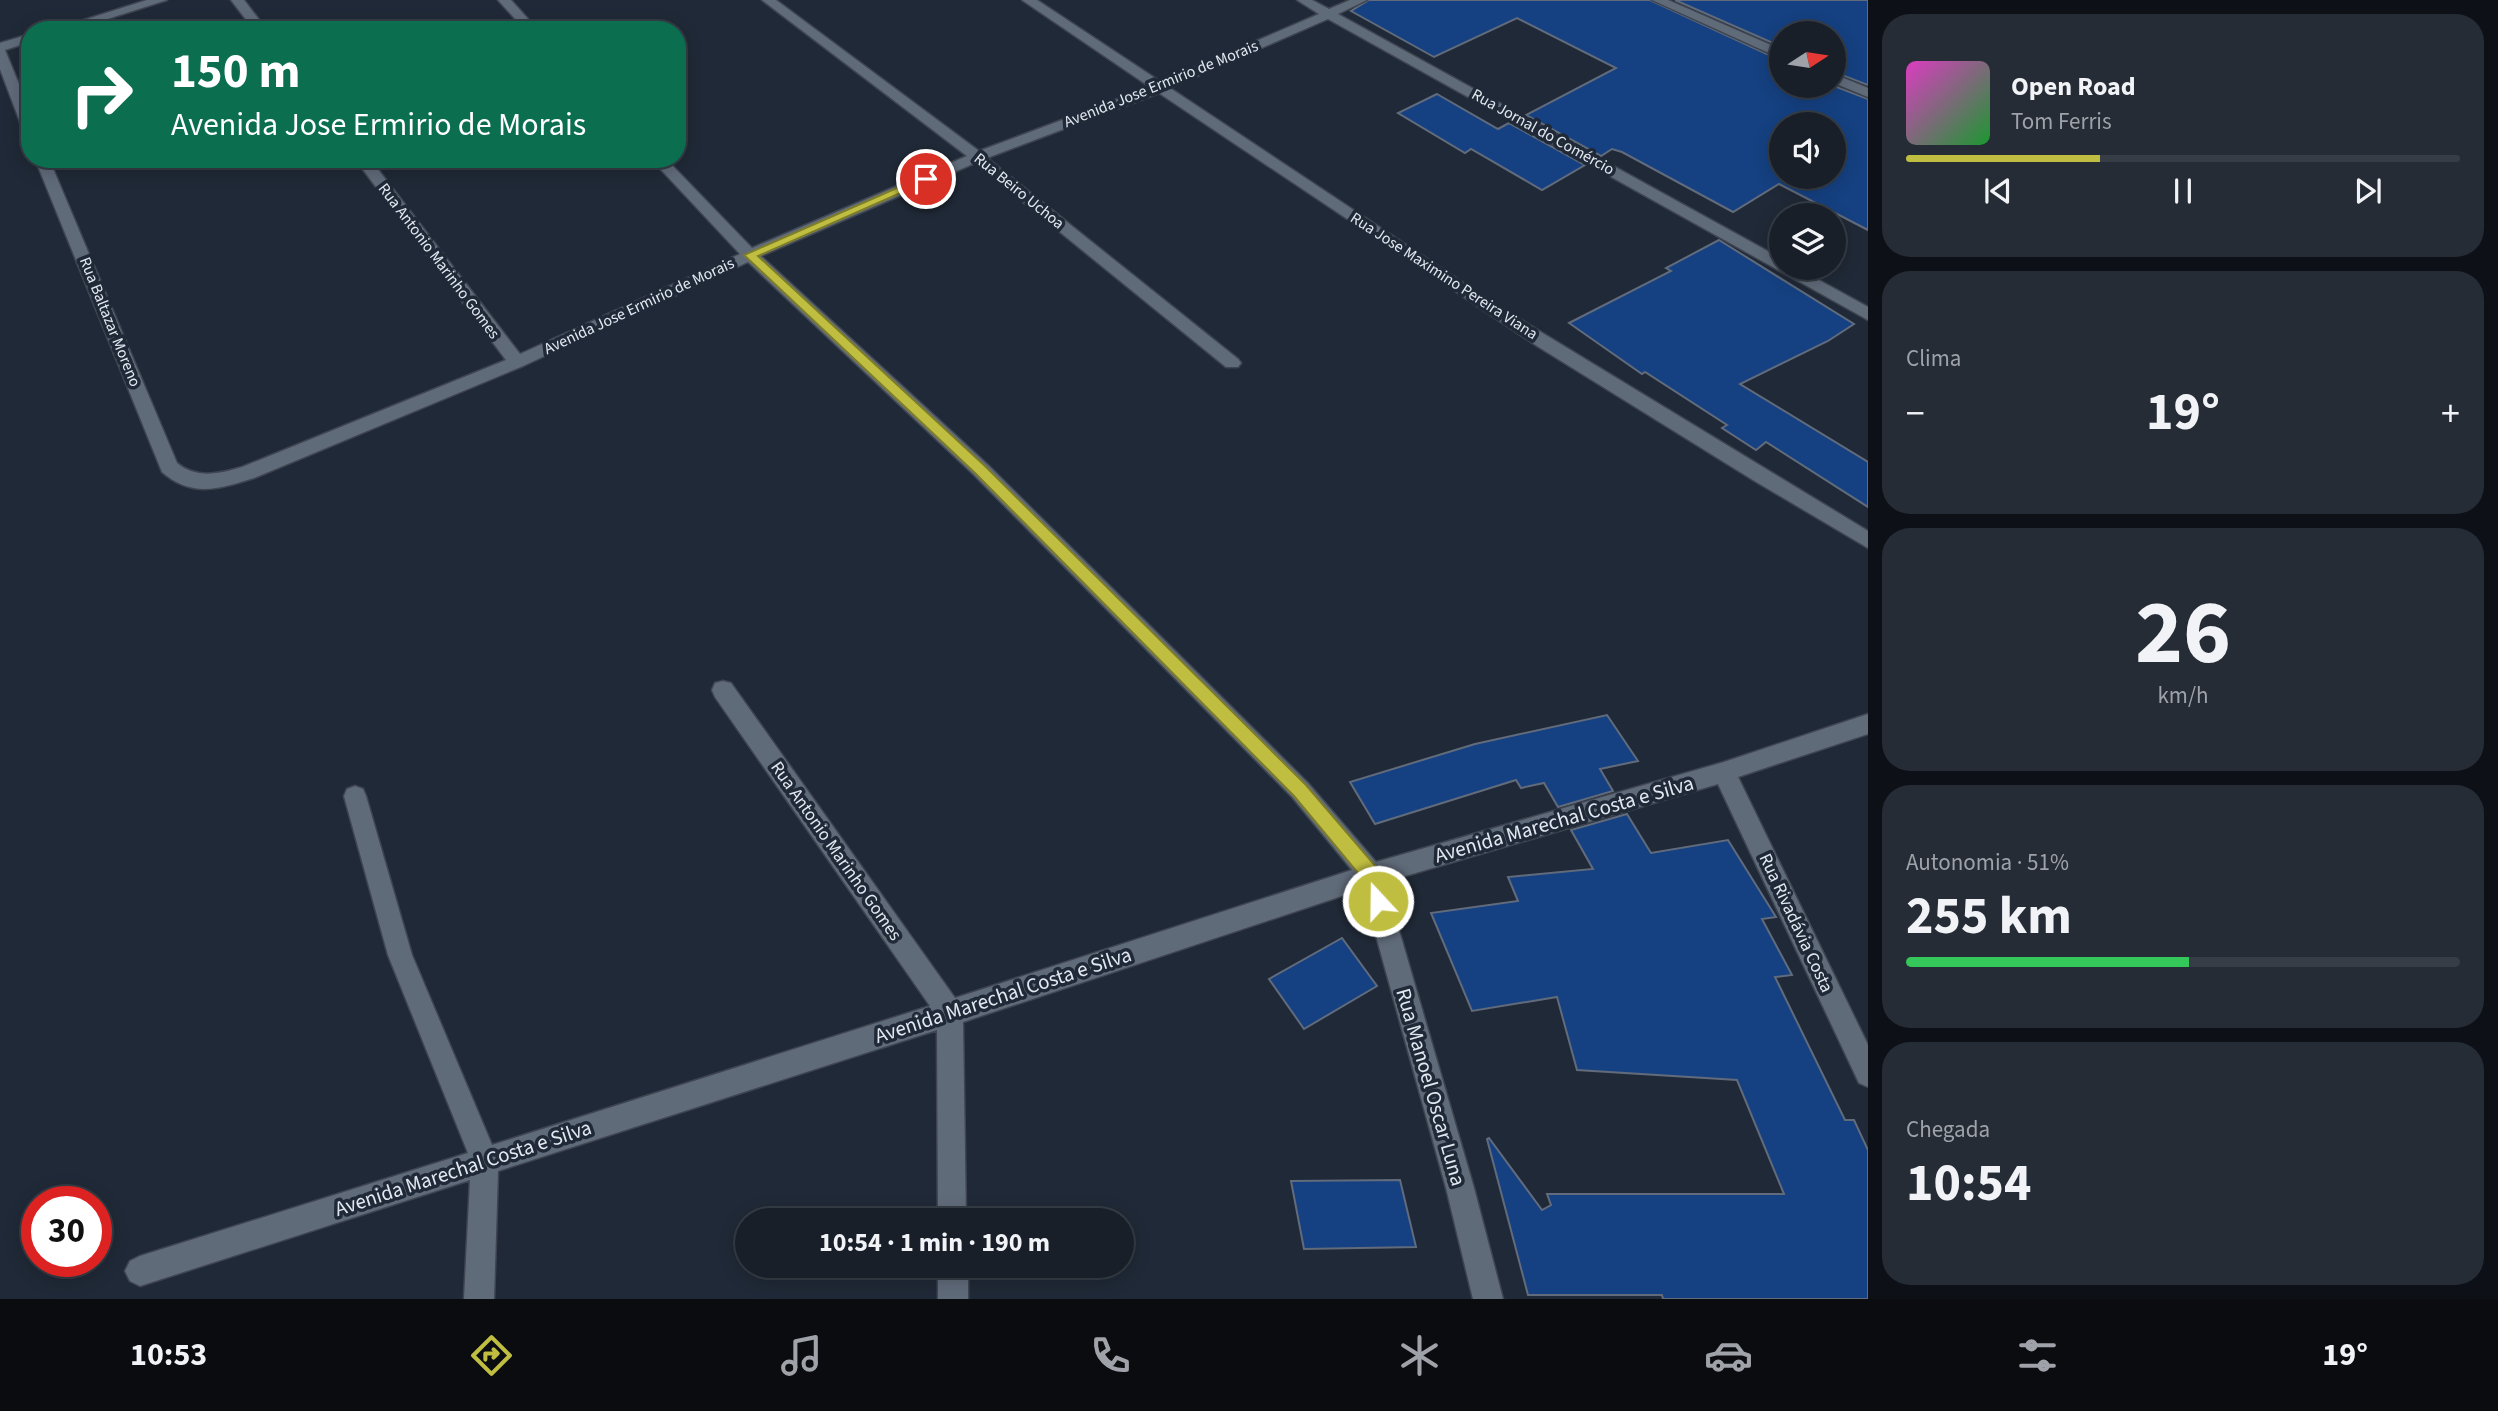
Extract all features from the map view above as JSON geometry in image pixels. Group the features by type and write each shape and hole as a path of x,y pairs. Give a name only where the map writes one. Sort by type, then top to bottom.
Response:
{"street":[{"path":"89,21 161,0"},
{"path":"237,0 254,21"},
{"path":"503,0 523,21"},
{"name":"Rua Beiro Uchoa","path":"768,0 977,157 1232,363"},
{"name":"Rua Jose Maximino Pereira Viana","path":"1028,0 1162,87 1446,280 1673,424 1868,540"},
{"name":"Rua Jornal do Comércio","path":"1303,0 1769,259"},
{"name":"Avenida Jose Ermirio de Morais","path":"184,480 219,481 247,473 517,362 750,255 977,157 1162,87 1361,0"},
{"path":"1658,0 1769,49"},
{"path":"21,41 0,49 21,106"},
{"path":"1846,83 1868,93"},
{"name":"Rua Baltazar Moreno","path":"46,168 169,467 184,480"},
{"name":"Rua Antonio Marinho Gomes","path":"369,168 517,362"},
{"path":"667,168 750,255 980,470 1300,790 1371,875"},
{"name":"Rua Jornal do Comércio","path":"1807,280 1868,314"},
{"name":"Rua Antonio Marinho Gomes","path":"723,690 950,1013"},
{"name":"Avenida Marechal Costa e Silva","path":"140,1271 950,1013 1371,875 1724,772 1868,724"},
{"name":"Rua Rivadávia Costa","path":"1724,772 1868,1074"},
{"path":"355,796 400,955 485,1161 479,1299"},
{"name":"Rua Manoel Oscar Luna","path":"1371,875 1460,1188 1488,1299"},
{"path":"950,1013 952,1208"},
{"path":"953,1278 953,1299"}],"building":[{"path":"1369,0 1650,0 1769,55 1769,98 1846,98 1846,91 1868,99 1868,230 1846,219 1846,203 1816,203 1789,189 1846,189 1846,112 1769,112 1771,189 1733,212 1622,152 1612,149 1601,156 1526,115 1616,68 1517,18 1434,57 1351,11"},
{"path":"1675,0 1868,0 1868,85 1846,77 1846,21 1769,21 1769,41"},
{"path":"1437,94 1498,129 1509,123 1585,165 1542,190 1471,149 1465,153 1398,113"},
{"path":"1719,240 1769,271 1769,280 1783,280 1854,324 1828,341 1740,384 1868,462 1868,507 1766,442 1756,450 1722,428 1727,425 1645,372 1642,374 1569,323 1671,271 1666,268"},
{"path":"1607,715 1638,761 1600,769 1613,791 1558,807 1544,783 1521,788 1516,780 1375,824 1350,782 1475,744"},
{"path":"1627,814 1651,853 1728,840 1776,917 1762,919 1792,975 1775,977 1845,1120 1854,1120 1868,1150 1868,1299 1663,1299 1662,1295 1528,1295 1487,1139 1489,1138 1542,1210 1551,1205 1547,1194 1784,1194 1737,1080 1577,1070 1557,997 1472,1011 1431,913 1518,901 1508,877 1593,869 1571,830"},
{"path":"1342,938 1377,986 1304,1029 1269,979"},
{"path":"1400,1180 1416,1247 1304,1249 1291,1181"}],"route":[{"path":"926,179 750,255 980,470 1300,790 1371,875 1378,901"}]}
